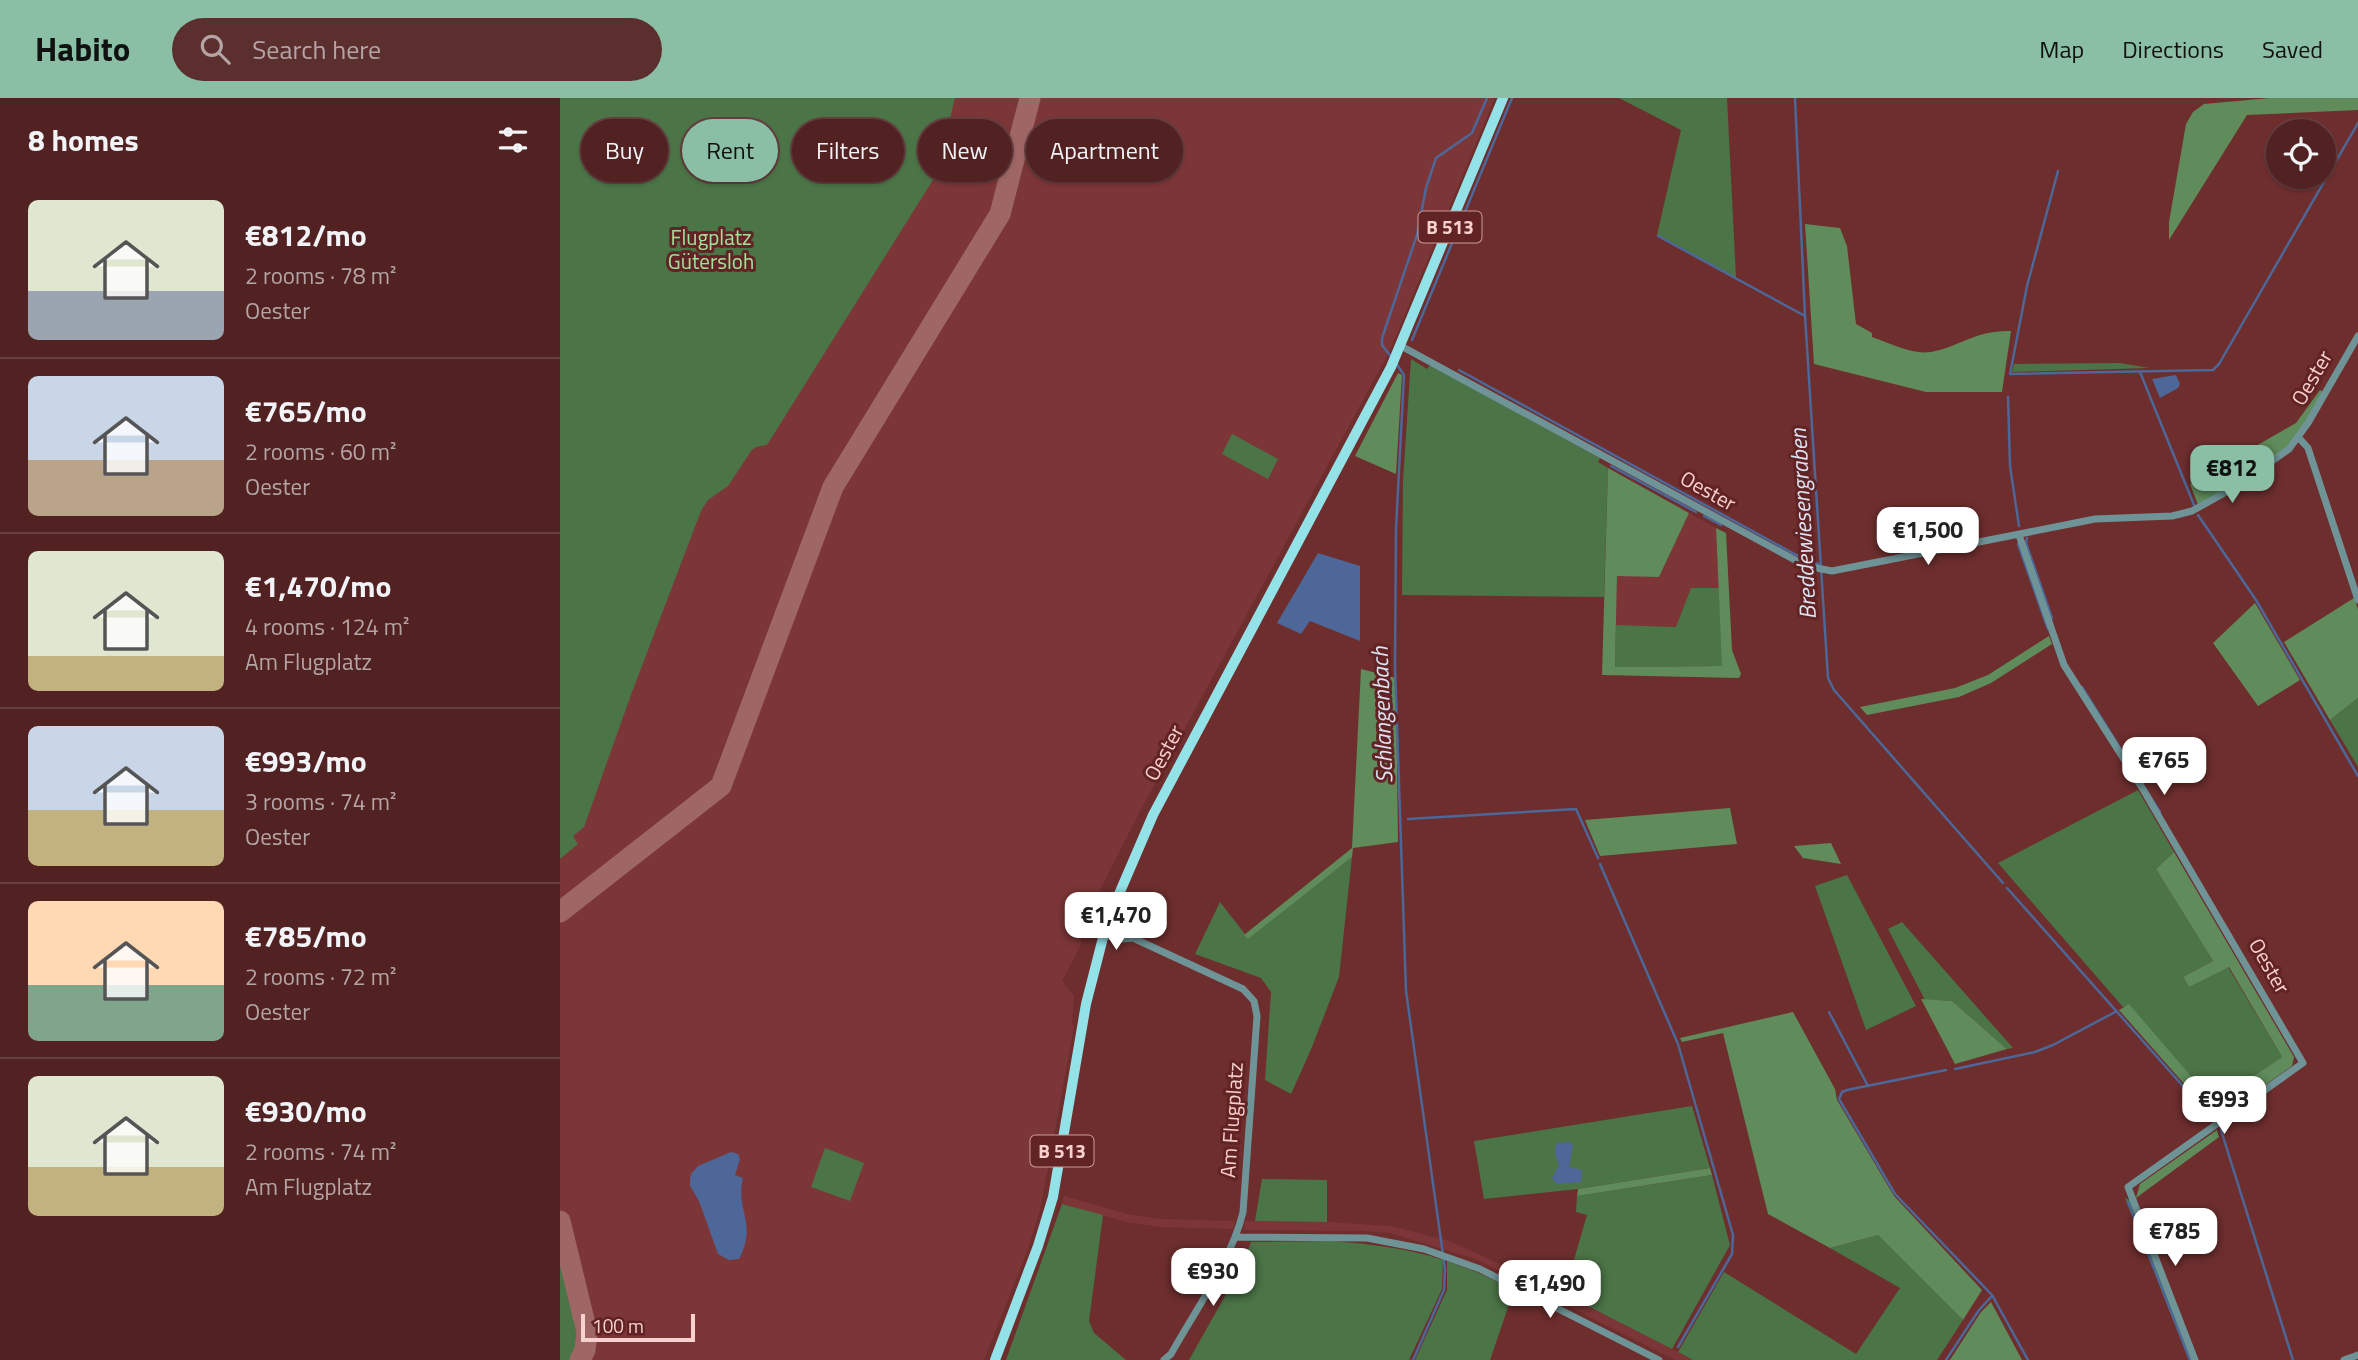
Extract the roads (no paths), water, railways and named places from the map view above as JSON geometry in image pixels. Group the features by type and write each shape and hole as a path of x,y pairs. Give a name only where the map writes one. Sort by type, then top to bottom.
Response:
{"main road":[{"name":"Oester","path":"1107,922 1153,815 1391,367 1503,98"},
{"name":"B 513","path":"995,1360 1054,1197 1086,1004 1107,922"}],"street":[{"name":"Oester","path":"1399,350 1807,566 1832,571 2095,519 2172,516 2192,511 2262,469 2289,449 2299,438 2358,336"},
{"name":"Oester","path":"2299,438 2308,448 2358,600"},
{"name":"Oester","path":"2019,535 2064,665 2141,786 2303,1063 2128,1187 2195,1360"},
{"name":"Am Flugplatz","path":"1107,922 1133,938 1243,989 1254,1002 1257,1016 1244,1199 1236,1237 1171,1354 1164,1360"},
{"name":"Am Flugplatz","path":"1102,935 1133,938"},
{"path":"1236,1237 1367,1238 1438,1253 1480,1269 1659,1360"},
{"path":"2344,1360 2358,1355"}],"water":[{"path":"2176,375 2180,384 2178,388 2160,398 2152,379"},
{"path":"1318,553 1360,566 1360,641 1310,621 1301,634 1277,623"},
{"path":"1568,1142 1573,1145 1569,1167 1582,1170 1581,1182 1557,1184 1552,1178 1559,1165 1555,1154 1556,1146 1557,1143"},
{"path":"731,1152 738,1154 740,1159 735,1175 743,1178 741,1189 747,1236 739,1259 729,1260 718,1254 699,1201 690,1186 690,1179 698,1166"}],"waterway":[{"name":"Schlangenbach","path":"1392,358 1382,345 1382,338 1417,235 1426,188 1436,158 1472,133 1487,98"},
{"path":"1412,340 1512,98"},
{"name":"Breddewiesengraben","path":"1795,98 1805,316 1828,678 1834,690 2003,883"},
{"path":"2058,171 2027,286 2010,374 2213,370 2219,364 2358,123"},
{"path":"1658,236 1805,316"},
{"name":"Schlangenbach","path":"1396,363 1404,375 1396,529 1395,666 1406,991 1445,1269 1444,1290 1413,1360"},
{"path":"1459,370 1809,562 1819,564"},
{"path":"2140,372 2194,505"},
{"path":"2008,397 2010,466 2019,526"},
{"path":"1611,466 1696,512"},
{"path":"2198,515 2256,600 2358,776"},
{"path":"1704,516 1721,525"},
{"path":"2027,538 2026,543 2052,618"},
{"path":"2018,544 2048,629"},
{"path":"2082,687 2160,812"},
{"path":"1408,819 1576,809 1598,858"},
{"path":"1600,864 1678,1044 1733,1235 1732,1254 1678,1347"},
{"name":"Breddewiesengraben","path":"2007,888 2213,1120"},
{"path":"1955,1069 2035,1052 2117,1011"},
{"path":"1829,1012 1868,1086"},
{"path":"1946,1070 1847,1090 1842,1092 1839,1099 1895,1194 1992,1295 2028,1360"},
{"name":"Breddewiesengraben","path":"2221,1130 2293,1360"},
{"path":"2128,1202 2190,1360"},
{"path":"1946,1360 1979,1310 1991,1297"}],"park label":[{"name":"Flugplatz Gütersloh","path":"711,250"}]}
